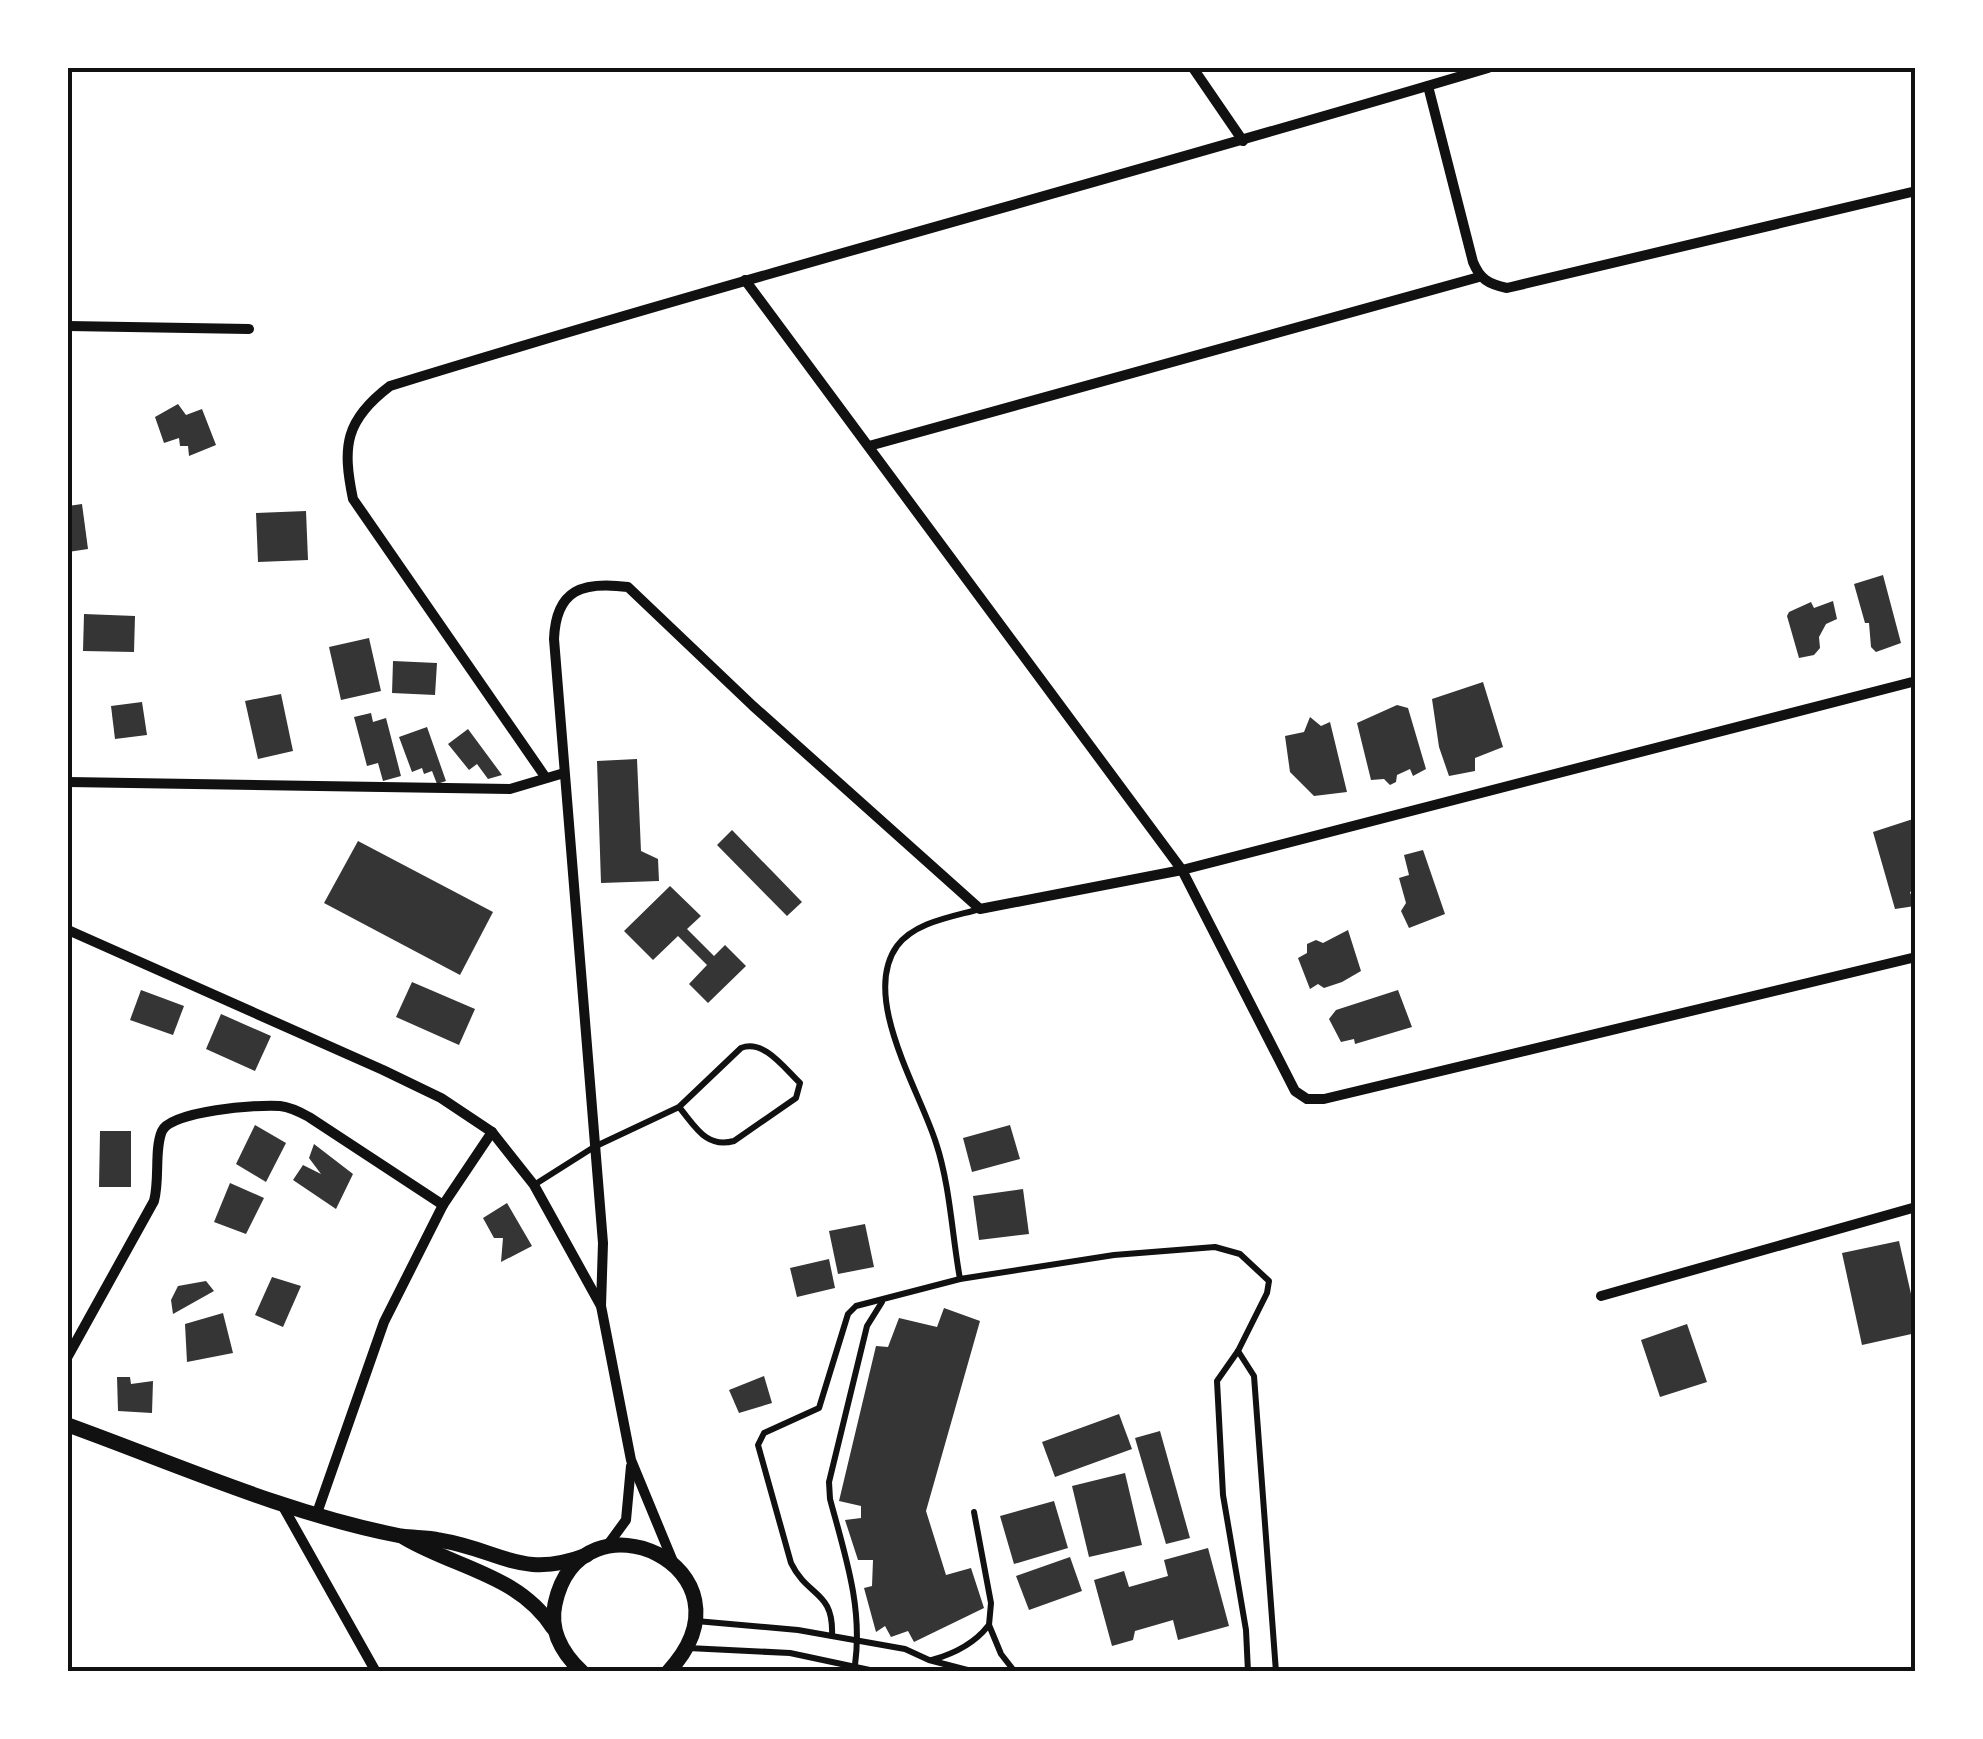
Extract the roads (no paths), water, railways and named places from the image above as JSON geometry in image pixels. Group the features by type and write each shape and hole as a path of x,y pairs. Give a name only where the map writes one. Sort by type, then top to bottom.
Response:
{"street":[{"path":"1193,68 1244,141"},
{"path":"546,778 353,499 347,467 349,434 366,404 390,386 1488,68"},
{"path":"1428,86 1479,276 1491,285 1507,288 1916,190"},
{"path":"868,446 1479,276"},
{"path":"746,280 1182,870 1295,1090 1308,1099 1324,1100 1916,957"},
{"path":"68,326 248,329"},
{"path":"674,1564 631,1460 601,1306 603,1243 554,639 555,616 563,601 582,586 628,587 753,706 980,909 1182,870 1916,681"},
{"path":"68,782 510,789 564,774"},
{"path":"68,930 384,1070 441,1098 492,1132 534,1185 601,1306"},
{"path":"68,1356 154,1200 160,1137 170,1121 252,1106 286,1106 309,1116 443,1205"},
{"path":"317,1512 384,1322 443,1205 492,1132"},
{"path":"1601,1296 1916,1206"},
{"path":"68,1425 280,1501 402,1536 442,1540 525,1564 545,1567 608,1546 631,1544 654,1550 674,1564 687,1580 694,1600 696,1621 687,1655 668,1672"},
{"path":"608,1546 626,1520 631,1460"},
{"path":"280,1501 376,1672"},
{"path":"402,1536 434,1556 511,1585 537,1607 556,1633 565,1654 582,1672"},
{"path":"556,1633 553,1610 558,1589 570,1570 587,1555"}],"lane":[{"path":"960,1279 937,1145 890,1021 885,991 887,966 898,944 922,926 980,909"},
{"path":"534,1185 594,1148 679,1107 741,1048 751,1044 761,1048 800,1083 796,1098 734,1141 722,1144 707,1140 679,1107"},
{"path":"832,1636 833,1615 829,1607 799,1578 791,1562 758,1445 764,1433 819,1408 848,1314 864,1302 883,1301 960,1279 1114,1256 1215,1247 1240,1254 1269,1281 1267,1293 1238,1351 1217,1381 1223,1495 1246,1630 1248,1672"},
{"path":"854,1665 857,1606 829,1482 867,1326 883,1301"},
{"path":"1238,1351 1254,1376 1276,1672"},
{"path":"974,1512 990,1603 989,1625 1001,1654 1014,1672"},
{"path":"696,1621 743,1624 904,1649 975,1672"},
{"path":"929,1660 962,1648 981,1636 989,1625"},
{"path":"687,1655 790,1653 880,1672"}]}
